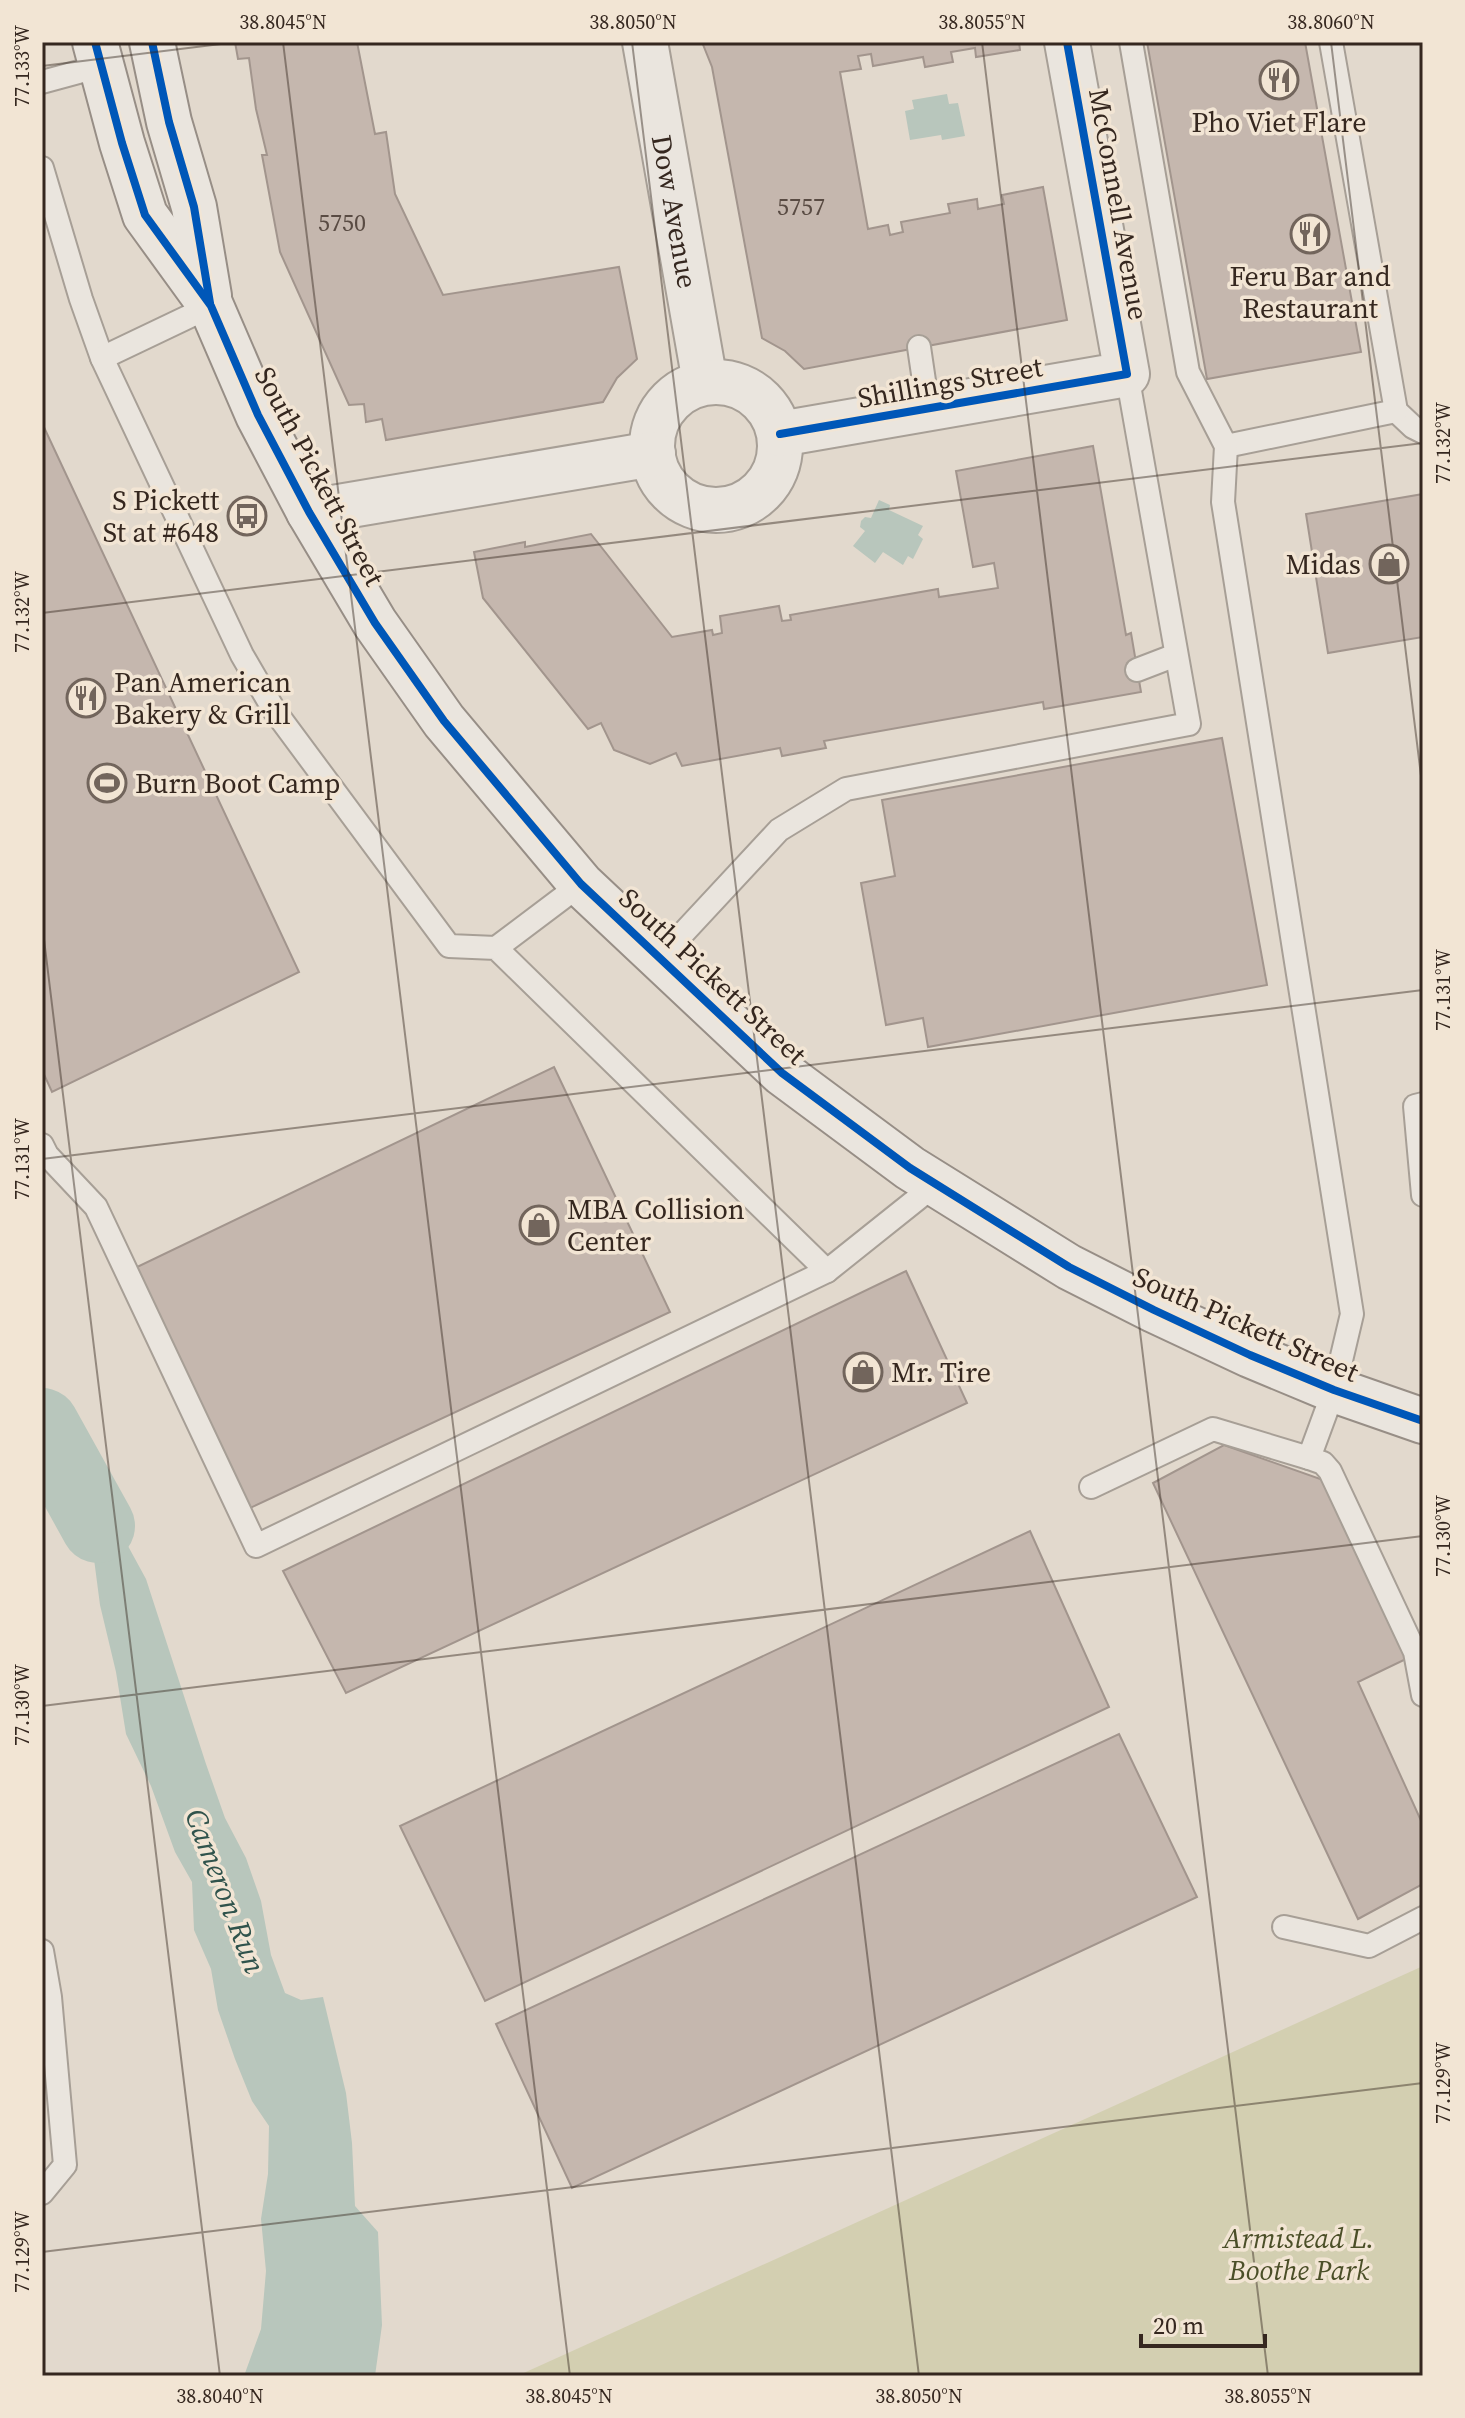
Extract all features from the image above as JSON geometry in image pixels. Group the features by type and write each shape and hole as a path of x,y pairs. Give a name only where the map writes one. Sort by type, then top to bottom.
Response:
{"main road":[{"name":"South Pickett Street","path":"152,42 169,122 194,207 211,306"},
{"name":"Dow Avenue","path":"645,42 705,382"},
{"name":"McConnell Avenue","path":"1067,42 1127,374"},
{"name":"South Pickett Street","path":"98,54 145,215 211,306 258,415 309,512 375,623 444,721 581,884 782,1073 910,1168 1069,1267 1250,1355 1334,1390 1423,1421"},
{"name":"Shillings Street","path":"780,434 1127,374"},
{"path":"705,382 731,383 749,390 767,407 780,434 777,465 769,483 752,499 727,509 710,510 679,498 658,473 653,454 653,433 664,408 679,393 705,382"},
{"path":"309,512 653,454"}],"lane":[{"path":"1131,42 1188,372 1226,446 1223,502 1352,1314 1334,1390 1309,1458"},
{"path":"1331,42 1396,411 1423,432"},
{"path":"42,82 98,54"},
{"path":"42,168 102,358 242,655 274,710 449,946 496,948 581,884"},
{"path":"102,358 211,306"},
{"path":"919,347 928,408"},
{"path":"660,958 779,830 846,789 1189,724 1127,374"},
{"path":"1226,446 1396,411"},
{"path":"1137,670 1176,655"},
{"path":"496,948 827,1271"},
{"path":"1423,1104 1415,1106 1423,1195"},
{"path":"42,1145 47,1155 96,1207 256,1546 827,1271 936,1184"},
{"path":"1091,1487 1213,1429 1323,1463 1330,1471 1415,1652 1423,1695"},
{"path":"1284,1927 1369,1946 1423,1918"},
{"path":"42,1951 50,1997 65,2165 42,2193"}],"green space":[{"name":"Armistead L. Boothe Park","path":"1423,1966 1423,2376 517,2376"}],"water":[{"path":"947,94 949,104 958,103 965,136 942,140 941,135 910,140 905,111 914,109 912,100"},
{"path":"879,500 890,505 889,510 923,526 918,535 923,539 913,559 908,556 903,565 883,552 875,563 853,546 865,531 860,527 861,521 865,517 871,518"},
{"path":"49,1438 90,1488 122,1535 146,1579 225,1818 246,1858 261,1901 271,1955 285,1993 301,2000 323,1997 346,2093 355,2206 378,2232 382,2325 375,2376 244,2376 261,2329 266,2271 261,2219 268,2174 269,2126 252,2101 218,2010 211,1969 194,1930 192,1882 175,1852 151,1786 126,1734 87,1532 69,1500"}],"building":[{"path":"235,42 357,42 375,134 386,132 395,194 443,295 619,267 637,359 617,378 603,402 386,440 382,419 366,422 364,404 349,405 280,252 262,155 267,155 256,109 249,58 238,59"},
{"path":"702,42 1019,42 1020,50 976,57 975,48 951,52 953,62 925,67 923,57 873,66 871,54 858,56 861,69 840,72 868,229 888,225 890,235 903,232 901,222 950,213 948,204 977,199 978,209 1004,204 1002,195 1043,187 1067,320 804,369 785,351 762,338 712,67"},
{"path":"1147,42 1305,42 1361,352 1207,379"},
{"path":"42,423 299,972 52,1092 42,1070"},
{"path":"1093,446 1126,635 1131,633 1141,692 1044,709 1043,702 824,741 826,748 782,756 780,748 682,766 676,753 650,764 614,750 601,723 588,729 483,598 474,552 525,542 525,547 591,534 672,637 712,630 713,635 722,633 720,616 779,606 782,621 791,620 790,615 938,589 939,597 998,588 994,563 973,567 956,471"},
{"path":"1423,494 1423,637 1328,653 1306,514"},
{"path":"1222,738 1267,985 928,1047 923,1018 886,1025 861,883 895,876 882,800"},
{"path":"554,1067 670,1312 248,1509 135,1268"},
{"path":"906,1271 967,1403 346,1693 283,1571"},
{"path":"1224,1445 1326,1481 1406,1659 1358,1682 1423,1825 1423,1884 1358,1919 1153,1483"},
{"path":"1030,1531 1109,1707 485,2001 400,1826"},
{"path":"1119,1734 1197,1897 572,2188 496,2024"}],"waterway":[{"name":"Cameron Run","path":"42,1425 98,1526"}],"cycle path":[{"path":"95,42 145,215 211,306 258,415 309,512 375,623 444,721 581,884 782,1073 910,1168 1069,1267 1154,1310 1334,1390 1423,1421"},
{"path":"152,42 169,122 194,207 210,303"},
{"path":"780,434 1127,374 1067,42"}],"place":[{"name":"Pho Viet Flare","path":"1279,80"},
{"name":"Feru Bar and Restaurant","path":"1310,234"},
{"name":"S Pickett St at #648","path":"247,516"},
{"name":"Midas","path":"1389,564"},
{"name":"Pan American Bakery & Grill","path":"86,698"},
{"name":"Burn Boot Camp","path":"107,783"},
{"name":"MBA Collision Center","path":"539,1225"},
{"name":"Mr. Tire","path":"863,1372"}]}
